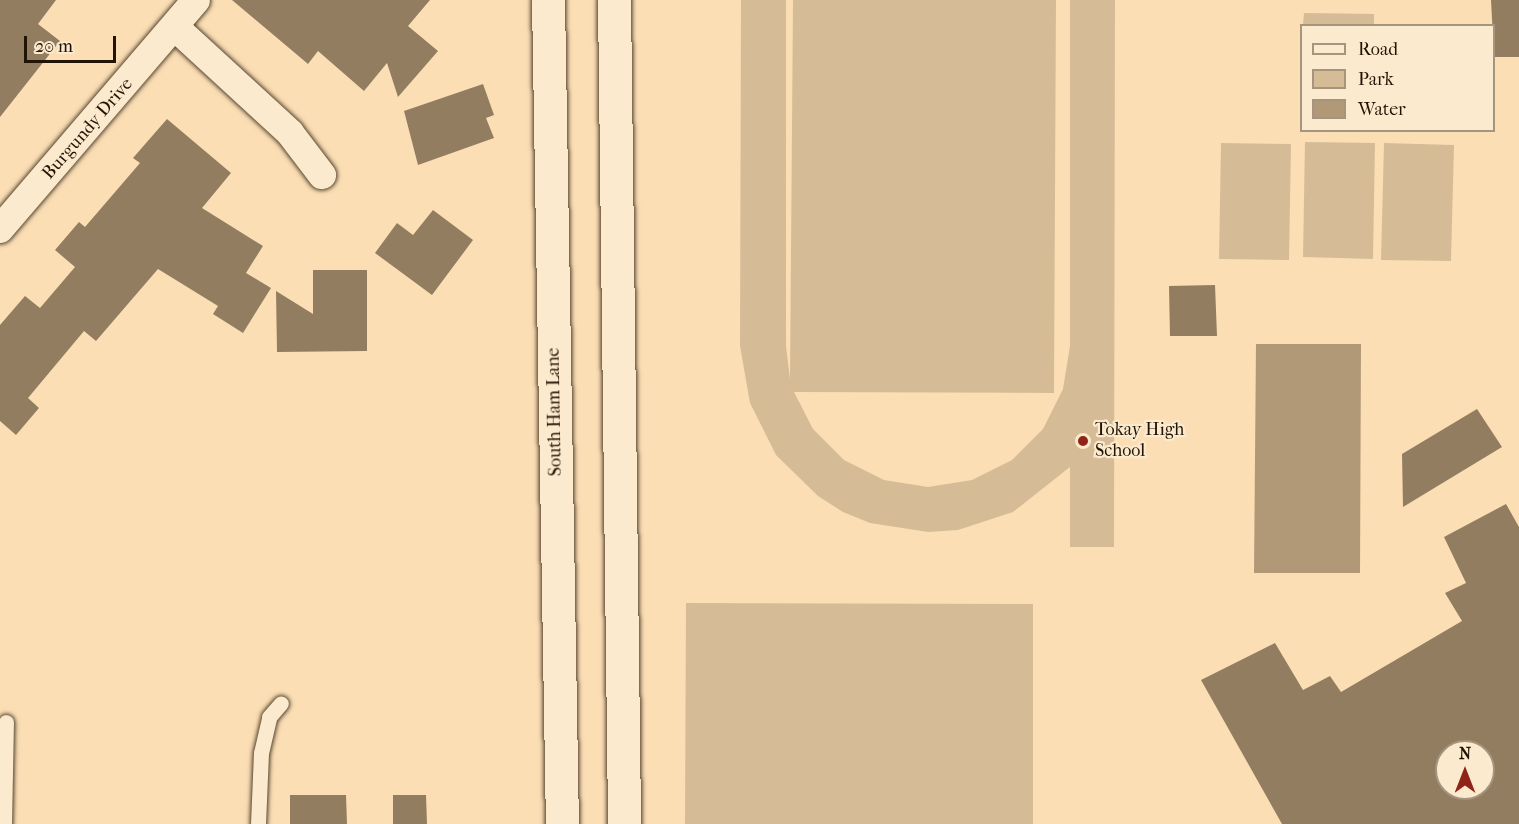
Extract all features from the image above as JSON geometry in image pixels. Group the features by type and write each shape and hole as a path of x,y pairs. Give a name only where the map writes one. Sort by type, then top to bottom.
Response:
{"main road":[{"name":"South Ham Lane","path":"548,0 562,824"},
{"path":"614,0 624,824"}],"street":[{"name":"Burgundy Drive","path":"0,229 176,28 196,0"},
{"path":"176,28 290,133 322,175"}],"lane":[{"path":"258,824 261,753 269,717 281,703"},
{"path":"4,824 6,722"}],"green space":[{"path":"741,0 786,0 786,346 790,379 793,0 1056,0 1054,393 794,392 813,429 844,460 884,480 928,487 972,480 1012,460 1043,429 1063,389 1070,346 1070,0 1115,0 1114,547 1070,547 1070,467 1013,512 958,530 928,532 870,523 843,512 818,496 776,455 750,403 740,346"},
{"path":"1304,13 1374,14 1374,24 1303,24"},
{"path":"1305,142 1375,143 1373,259 1303,257"},
{"path":"1221,143 1291,144 1289,260 1219,259"},
{"path":"1384,143 1454,145 1451,261 1381,260"},
{"path":"686,603 1033,604 1033,824 685,824"}],"water":[{"path":"1256,344 1361,344 1360,573 1254,573"}],"building":[{"path":"0,0 56,0 38,24 60,41 0,117"},
{"path":"232,0 430,0 408,26 438,51 398,97 387,63 364,91 318,51 308,64"},
{"path":"1491,0 1519,0 1519,57 1495,57 1495,24 1492,24"},
{"path":"483,84 494,115 486,118 494,138 418,165 404,111"},
{"path":"167,119 231,173 202,208 263,246 246,273 271,288 243,333 213,314 218,306 158,269 96,341 84,331 28,398 39,408 16,435 0,421 0,325 25,296 40,308 75,267 55,250 79,222 85,227 140,163 133,158"},
{"path":"433,210 473,240 432,295 375,253 397,223 413,235"},
{"path":"313,270 367,270 367,351 277,352 276,291 313,314"},
{"path":"1215,285 1217,336 1170,336 1169,286"},
{"path":"1477,409 1502,447 1403,507 1402,454"},
{"path":"1506,504 1519,527 1519,824 1282,824 1201,680 1275,643 1303,690 1330,676 1341,692 1462,621 1445,593 1466,583 1444,537"},
{"path":"290,795 346,795 347,824 290,824"},
{"path":"393,795 426,795 427,824 393,824"}],"place":[{"name":"Tokay High School","path":"1083,441"}]}
